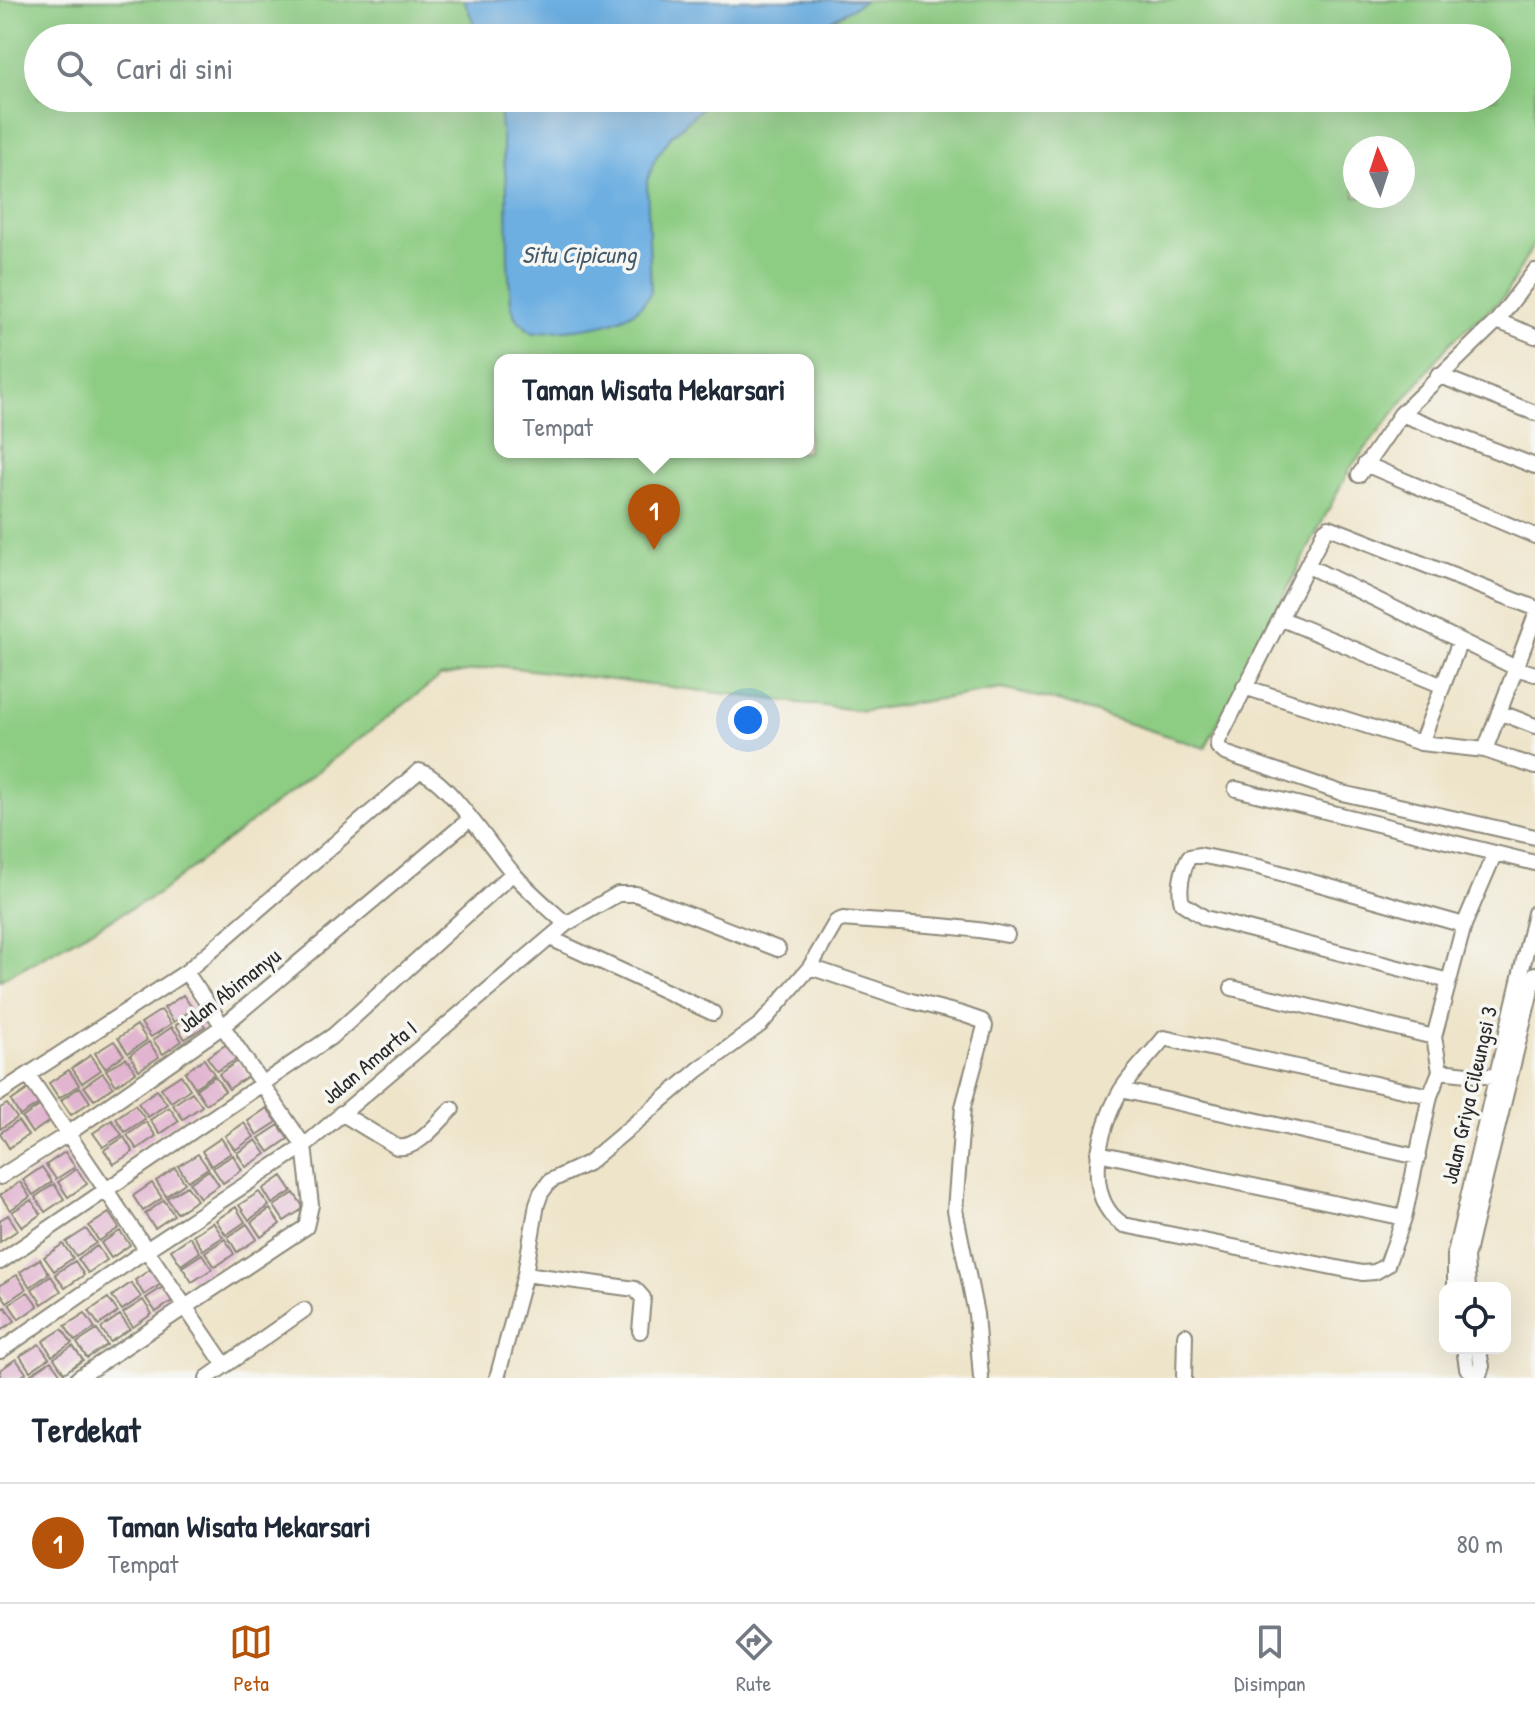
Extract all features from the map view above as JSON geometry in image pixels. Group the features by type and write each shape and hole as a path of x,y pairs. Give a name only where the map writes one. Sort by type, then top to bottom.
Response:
{"street":[{"path":"1534,277 1497,321 1401,414 1362,470 1535,536"},
{"path":"1497,321 1535,336"},
{"path":"1438,375 1535,413"},
{"path":"1401,414 1535,466"},
{"path":"1535,608 1334,527 1325,530 1218,741 1218,747 1225,753 1342,793 1535,837"},
{"path":"1308,566 1516,668 1535,674"},
{"path":"1485,750 1535,617"},
{"path":"1282,619 1443,686"},
{"path":"1421,743 1460,641"},
{"path":"1244,687 1421,743 1485,750 1535,767"},
{"path":"1499,712 1535,726"},
{"path":"0,1093 186,972 419,771 430,774 513,873 566,924"},
{"path":"1236,789 1535,863"},
{"name":"Jalan Abimanyu","path":"0,1177 223,1026 470,819"},
{"path":"1449,981 1205,918 1182,903 1180,897 1186,863 1189,857 1199,855 1259,867 1464,925"},
{"path":"1430,1096 1164,1038 1121,1090 1098,1153 1099,1184 1110,1215 1124,1225 1362,1273 1375,1272 1387,1265 1404,1218 1430,1096 1440,1071 1434,1037 1464,925 1494,855"},
{"path":"0,1262 334,1035 513,873"},
{"name":"Jalan Amarta I","path":"0,1351 304,1146 566,924 618,894 626,892 778,949"},
{"name":"Jalan Griya Cileungsi 3","path":"1455,1282 1455,1253 1466,1231 1498,1097 1495,1077 1535,913"},
{"path":"497,1378 525,1274 541,1193 550,1181 588,1163 698,1070 761,1024 810,967 836,922 843,919 975,929 1007,935"},
{"path":"550,938 713,1013"},
{"path":"810,967 911,1001 962,1014 982,1021 985,1026 963,1107 955,1210 976,1314 981,1378"},
{"path":"78,1378 306,1227 311,1205 304,1146 186,972"},
{"path":"1498,1097 1535,974"},
{"path":"1232,988 1434,1037"},
{"path":"1440,1071 1495,1077"},
{"path":"28,1075 224,1364"},
{"path":"1121,1090 1418,1157"},
{"path":"341,1113 397,1147 404,1148 413,1145 452,1109"},
{"path":"1098,1153 1404,1218"},
{"path":"1466,1231 1468,1282"},
{"path":"525,1274 635,1289 643,1298 640,1331"},
{"path":"207,1378 304,1310"},
{"path":"1184,1378 1185,1335"},
{"path":"1465,1354 1467,1368 1478,1376 1482,1366 1479,1354"}],"green space":[{"path":"0,0 1535,0 1535,242 1504,297 1450,343 1350,468 1205,748 1062,702 1001,689 865,711 498,666 440,677 158,894 0,980"}],"water":[{"path":"464,0 865,0 826,24 474,24"},
{"name":"Situ Cipicung","path":"499,112 697,112 673,134 655,159 647,181 651,292 629,315 615,321 599,326 532,333 515,317 508,263 507,190"}],"building":[{"path":"183,995 193,1009 174,1022 164,1008"},
{"path":"161,1010 171,1024 151,1037 141,1023"},
{"path":"195,1012 205,1026 185,1039 176,1025"},
{"path":"137,1025 147,1040 128,1053 118,1038"},
{"path":"172,1027 182,1041 163,1054 153,1040"},
{"path":"114,1041 124,1055 105,1068 95,1053"},
{"path":"149,1042 159,1057 139,1070 130,1055"},
{"path":"227,1044 237,1059 217,1071 207,1057"},
{"path":"91,1055 101,1070 82,1083 72,1068"},
{"path":"126,1058 136,1072 116,1085 106,1070"},
{"path":"204,1059 214,1074 195,1087 185,1072"},
{"path":"238,1061 248,1076 229,1089 219,1074"},
{"path":"69,1070 79,1085 59,1098 49,1083"},
{"path":"103,1073 113,1087 94,1100 84,1086"},
{"path":"181,1075 190,1089 171,1102 161,1088"},
{"path":"215,1076 225,1091 206,1104 196,1089"},
{"path":"80,1087 90,1102 71,1115 61,1100"},
{"path":"30,1088 40,1103 20,1116 11,1101"},
{"path":"157,1090 167,1104 148,1117 138,1103"},
{"path":"192,1092 202,1106 183,1119 173,1105"},
{"path":"7,1104 17,1118 0,1129 0,1108"},
{"path":"41,1105 51,1120 32,1133 22,1118"},
{"path":"135,1105 145,1119 125,1132 116,1118"},
{"path":"169,1107 179,1121 160,1134 150,1120"},
{"path":"267,1108 277,1122 257,1135 248,1121"},
{"path":"112,1120 122,1135 103,1147 93,1133"},
{"path":"18,1121 28,1135 9,1148 0,1133"},
{"path":"146,1122 156,1136 137,1149 127,1135"},
{"path":"244,1123 254,1137 235,1150 225,1136"},
{"path":"279,1125 288,1139 269,1152 259,1138"},
{"path":"124,1137 133,1152 114,1164 104,1150"},
{"path":"221,1138 231,1153 211,1166 202,1151"},
{"path":"256,1140 266,1154 246,1167 237,1153"},
{"path":"65,1152 75,1167 56,1179 46,1165"},
{"path":"198,1154 208,1168 188,1181 178,1166"},
{"path":"233,1155 242,1170 223,1183 213,1168"},
{"path":"42,1167 52,1182 33,1195 23,1180"},
{"path":"175,1168 185,1183 166,1196 156,1181"},
{"path":"77,1169 87,1184 68,1197 58,1182"},
{"path":"209,1170 219,1185 200,1198 190,1183"},
{"path":"282,1176 292,1191 272,1204 263,1189"},
{"path":"20,1182 30,1197 10,1210 0,1195"},
{"path":"152,1183 162,1198 143,1211 133,1196"},
{"path":"54,1184 64,1199 45,1212 35,1197"},
{"path":"187,1186 197,1200 177,1213 167,1198"},
{"path":"259,1192 269,1206 249,1220 239,1205"},
{"path":"294,1193 304,1208 284,1221 274,1206"},
{"path":"31,1200 41,1214 22,1227 12,1212"},
{"path":"164,1200 174,1215 155,1228 145,1214"},
{"path":"236,1207 245,1222 226,1235 216,1220"},
{"path":"270,1209 280,1224 261,1237 251,1222"},
{"path":"109,1213 119,1228 99,1241 89,1226"},
{"path":"8,1215 18,1230 0,1242 0,1220"},
{"path":"213,1222 223,1237 203,1250 193,1235"},
{"path":"247,1224 257,1239 237,1252 228,1237"},
{"path":"86,1229 96,1243 76,1256 66,1242"},
{"path":"120,1231 130,1245 111,1258 101,1243"},
{"path":"190,1237 200,1252 181,1265 171,1250"},
{"path":"225,1239 234,1254 215,1267 205,1252"},
{"path":"63,1244 73,1258 54,1271 44,1257"},
{"path":"97,1246 107,1260 88,1273 78,1259"},
{"path":"202,1254 212,1269 192,1282 182,1267"},
{"path":"40,1259 49,1274 30,1287 20,1272"},
{"path":"75,1261 84,1275 65,1288 55,1274"},
{"path":"154,1267 164,1282 144,1295 135,1280"},
{"path":"17,1275 26,1289 7,1302 0,1292 0,1285"},
{"path":"51,1276 61,1291 42,1304 32,1289"},
{"path":"131,1283 141,1297 122,1310 112,1296"},
{"path":"166,1285 175,1299 156,1312 146,1298"},
{"path":"28,1292 38,1306 19,1319 9,1304"},
{"path":"108,1298 118,1312 99,1325 89,1311"},
{"path":"143,1300 152,1314 133,1327 123,1313"},
{"path":"5,1307 15,1321 0,1331 0,1310"},
{"path":"85,1313 95,1328 75,1341 65,1326"},
{"path":"120,1315 130,1329 110,1342 101,1328"},
{"path":"62,1329 72,1343 52,1356 43,1341"},
{"path":"97,1330 107,1345 87,1358 77,1343"},
{"path":"39,1344 49,1358 30,1371 20,1356"},
{"path":"73,1346 83,1360 64,1373 54,1358"},
{"path":"16,1359 26,1373 19,1378 1,1378 0,1370"},
{"path":"51,1361 61,1375 56,1378 34,1378 31,1374"}],"place":[{"name":"Taman Wisata Mekarsari","path":"654,550"}]}
